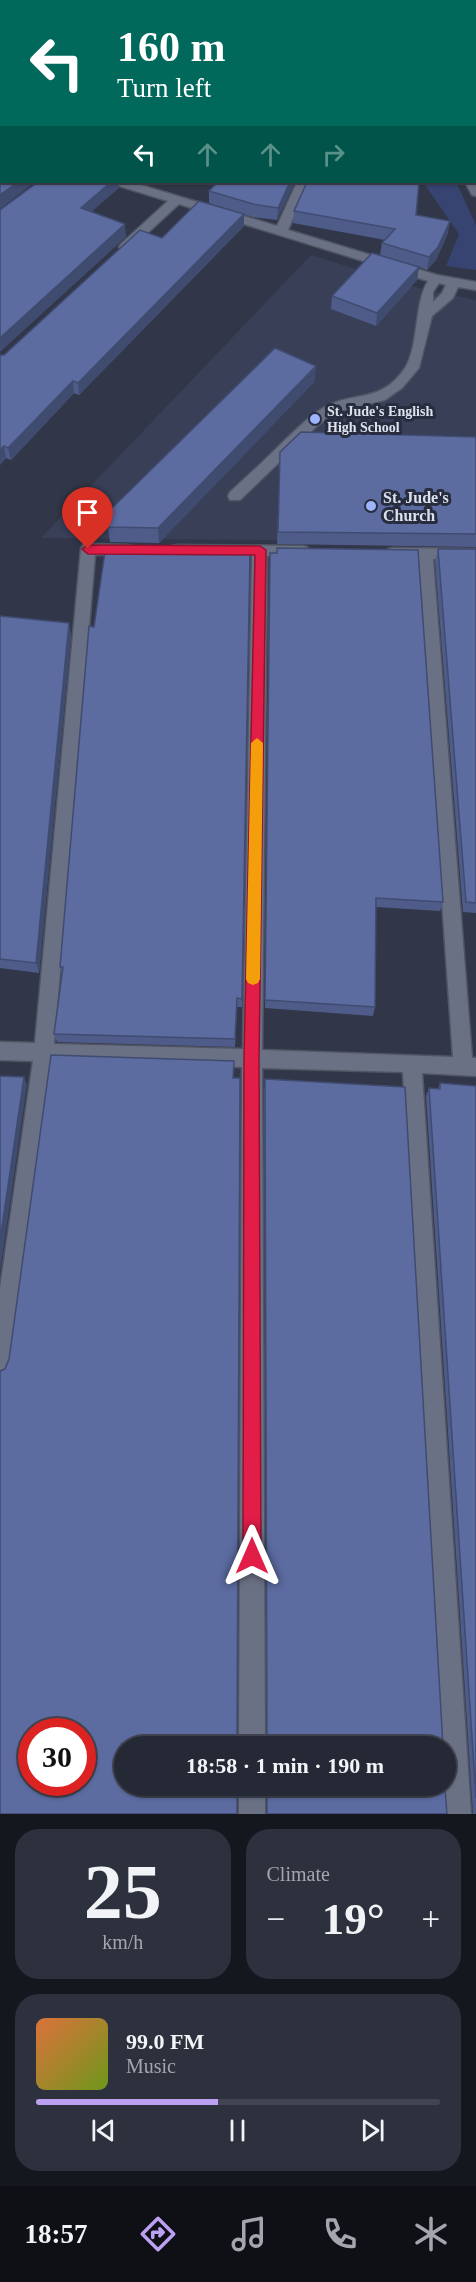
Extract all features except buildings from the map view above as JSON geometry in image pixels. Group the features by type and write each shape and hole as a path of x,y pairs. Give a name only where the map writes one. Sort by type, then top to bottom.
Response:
{"street":[{"path":"130,183 435,279 476,286"},
{"path":"281,231 303,183"},
{"path":"118,253 177,199"},
{"path":"235,496 313,422 331,409 380,398 397,385 412,368 426,315 427,292 435,279"},
{"path":"426,315 448,295 454,282"},
{"path":"0,1363 44,1051 88,549 319,551"},
{"path":"252,1736 252,1058 260,550"},
{"path":"378,552 476,554"},
{"path":"0,1051 412,1063 470,1067 425,553"},
{"path":"412,1063 458,1814"},
{"path":"252,1796 252,1814"}],"shaded area":[{"path":"424,183 456,183 476,225 476,270 446,266 459,234"},
{"name":"St. Jude's English High School","path":"311,255 414,287 476,300 476,542 41,538"}],"slow traffic":[{"path":"253,979 257,743"}],"place":[{"name":"St. Jude's English High School","path":"315,419"},
{"name":"St. Jude's Church","path":"371,506"}],"route":[{"path":"88,549 260,550 252,1058 252,1556"}]}
